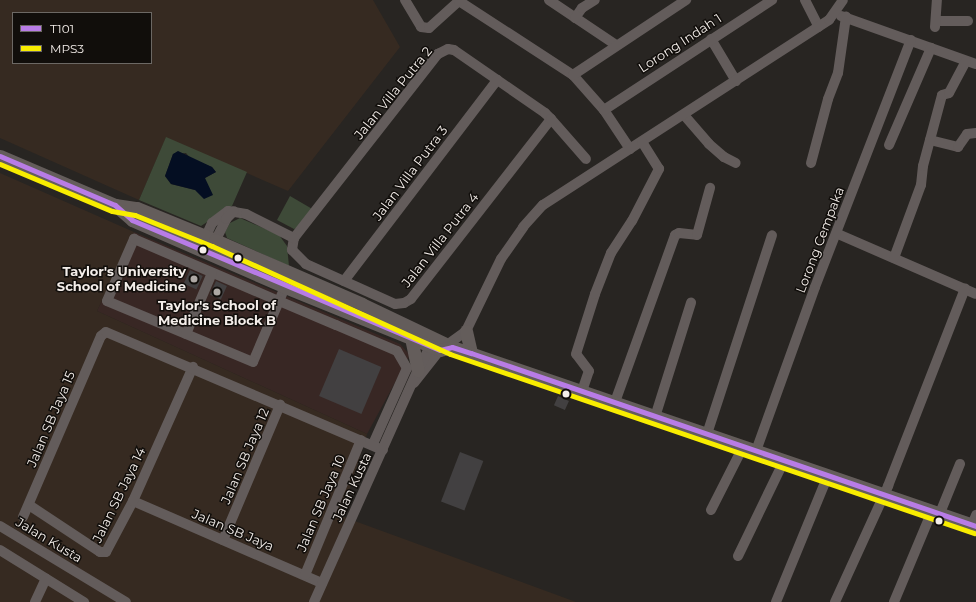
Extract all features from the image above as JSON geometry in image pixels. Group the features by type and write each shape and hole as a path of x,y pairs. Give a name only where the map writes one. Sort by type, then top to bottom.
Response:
{"main road":[{"path":"0,156 115,205 137,208 210,238 362,304 412,333 431,328 443,344"},
{"path":"115,205 132,220 285,287 365,320 412,333 756,452 936,512 975,522"},
{"path":"362,304 357,308 365,320"},
{"path":"467,327 470,353"},
{"path":"412,333 418,370"}],"street":[{"path":"405,0 421,27 429,28 460,1 573,75 604,110 630,149"},
{"path":"549,0 616,45"},
{"path":"575,18 582,8 595,0"},
{"path":"573,75 616,45 686,0"},
{"name":"Lorong Indah 1","path":"604,110 711,38 772,0"},
{"path":"805,0 819,27"},
{"path":"443,344 467,327 501,259 528,221 543,205 819,27 836,14 843,0"},
{"path":"937,0 935,24 968,21"},
{"path":"836,14 971,63 950,93 942,95 914,210 894,258"},
{"path":"811,163 828,99 838,73 846,18"},
{"path":"711,38 736,81"},
{"name":"Lorong Cempaka","path":"756,452 815,287 838,234 911,40"},
{"path":"889,145 931,48"},
{"name":"Jalan Villa Putra 2","path":"294,238 438,54 454,50 497,80 551,119 586,159"},
{"name":"Jalan Villa Putra 3","path":"344,281 497,80"},
{"path":"684,115 709,144 736,163"},
{"name":"Jalan Villa Putra 4","path":"294,238 292,245 296,256 306,264 395,304 411,298 551,119"},
{"path":"930,140 958,148 967,134 976,133"},
{"path":"582,391 589,372 576,354 595,294 611,253 632,220 660,169 642,142"},
{"path":"615,402 675,236 679,233 698,235 710,188"},
{"path":"204,251 220,214 234,211 294,238"},
{"path":"838,234 976,294"},
{"path":"706,434 772,235"},
{"path":"285,287 279,301 253,362 107,301 134,239 212,273 279,301 397,351 404,358 407,368 373,444"},
{"path":"186,334 212,273"},
{"path":"835,602 883,494 965,289"},
{"path":"655,417 691,303"},
{"name":"Jalan SB Jaya 15","path":"23,517 101,336 106,332 193,367"},
{"name":"Jalan Kusta","path":"314,602 384,450 414,383 418,370 443,344"},
{"name":"Jalan Kusta","path":"414,383 443,344"},
{"path":"193,367 384,450"},
{"name":"Jalan SB Jaya 14","path":"29,505 102,553 108,550 133,501 193,367"},
{"name":"Jalan SB Jaya 12","path":"223,540 280,405"},
{"path":"382,423 394,427"},
{"name":"Jalan SB Jaya 10","path":"305,575 361,440"},
{"path":"711,510 743,447"},
{"path":"738,556 784,461"},
{"path":"894,602 960,464"},
{"path":"776,602 828,475"},
{"name":"Jalan SB Jaya","path":"133,501 322,583"},
{"name":"Jalan Kusta","path":"0,526 126,602"},
{"path":"0,550 84,602"},
{"path":"35,602 46,578"}],"shaded area":[{"path":"0,0 373,0 400,47 288,191 166,138 139,200 0,138"},
{"path":"0,173 134,232 97,311 367,434 341,516 576,602 0,602"},
{"path":"134,232 400,344 410,355 367,434 97,311"}],"green space":[{"path":"166,137 247,172 232,206 201,226 139,200","holes":["186,153 191,159 212,167 216,172 205,178 195,190 171,184 165,176 173,154"]},
{"path":"290,196 314,210 302,226 294,229 277,220"},
{"path":"240,218 279,235 287,246 289,266 227,238 225,232 230,223"}],"water":[{"path":"178,151 212,167 216,172 205,178 213,195 204,199 195,190 171,184 165,176 173,154"}],"building":[{"name":"Taylor's University School of Medicine","path":"190,270 203,276 196,290 184,284"},
{"name":"Taylor's University School of Medicine","path":"216,281 227,286 221,300 210,295"},
{"path":"339,349 381,367 361,414 319,396"},
{"path":"558,396 569,401 565,410 554,405"},
{"path":"460,452 483,461 464,510 441,501"}],"transit line":[{"name":"T101","path":"0,156 115,205 132,220 440,350 452,347 471,353 976,526"},
{"name":"MPS3","path":"0,164 112,211 135,215 212,246 450,354 974,533"}],"place":[{"name":"Taylor's University School of Medicine","path":"194,279"},
{"name":"Taylor's School of Medicine Block B","path":"217,292"}]}
